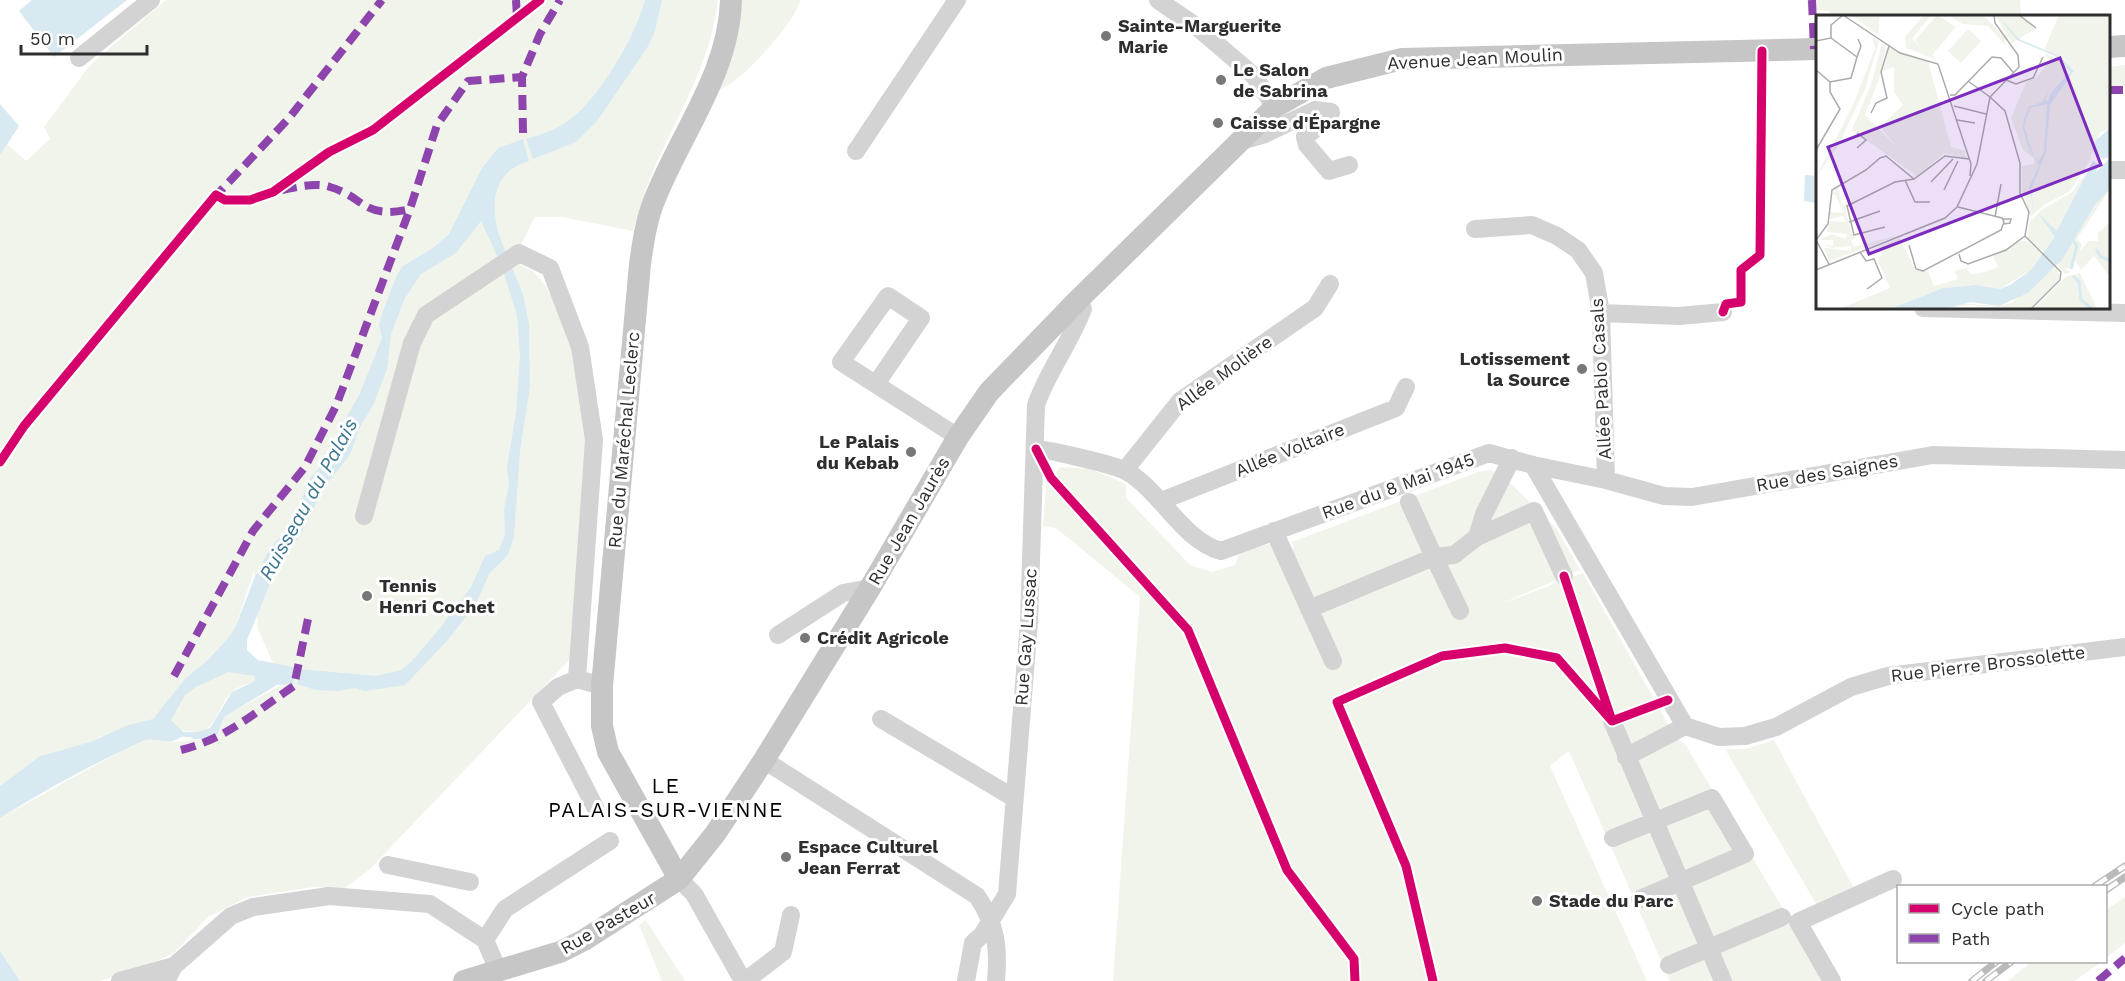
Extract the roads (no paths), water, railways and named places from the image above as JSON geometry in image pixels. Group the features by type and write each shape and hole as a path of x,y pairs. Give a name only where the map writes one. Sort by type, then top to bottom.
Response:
{"main road":[{"name":"Rue du Maréchal Leclerc","path":"680,879 608,752 602,726 602,686 640,264 646,230 654,201 723,55 731,24 731,0"},
{"path":"2110,47 2125,46"},
{"name":"Avenue Jean Moulin","path":"1078,300 1236,142 1275,107 1326,78 1402,59 1816,50"},
{"name":"Rue Jean Jaurès","path":"680,879 716,834 764,760 870,588 958,437 989,392 1078,300"},
{"name":"Rue Pasteur","path":"464,981 560,952 584,940 680,879"}],"street":[{"path":"79,58 151,0"},
{"path":"856,151 957,0"},
{"path":"1158,0 1197,27 1253,75 1275,107"},
{"path":"1236,142 1265,134 1315,110 1331,112 1330,117 1305,137 1307,145 1329,171 1349,165"},
{"name":"Allée Pablo Casals","path":"1475,229 1532,225 1557,236 1578,250 1594,273 1600,313 1606,480"},
{"path":"364,516 417,333 426,315 519,253 550,268 580,347 594,440 577,679"},
{"name":"Allée Molière","path":"1125,470 1180,401 1315,308 1330,284"},
{"path":"876,384 921,318 888,296 841,362 958,437"},
{"name":"Rue Gay Lussac","path":"966,981 973,944 982,935 1007,894 1029,622 1036,405 1045,380 1072,338 1083,309 1078,300"},
{"path":"1963,309 2125,313"},
{"path":"1600,313 1679,316 1723,312"},
{"name":"Allée Voltaire","path":"1161,501 1396,408 1406,387"},
{"name":"Rue du 8 Mai 1945","path":"1036,449 1125,470 1161,501 1205,546 1221,551 1488,453 1533,465"},
{"name":"Rue des Saignes","path":"1533,465 1606,480 1664,496 1692,497 1934,455 2125,460"},
{"path":"1477,537 1484,514 1512,458"},
{"path":"1533,465 1685,726 1626,757"},
{"path":"1409,502 1460,611"},
{"path":"1309,609 1434,557 1454,555 1477,537 1534,512 1564,576"},
{"path":"1274,531 1333,662"},
{"path":"778,636 843,593 870,588"},
{"name":"Rue Pierre Brossolette","path":"1685,726 1719,737 1745,736 1776,727 1851,687 1888,676 2125,647"},
{"path":"595,807 542,702 558,687 577,679 602,686"},
{"path":"881,720 1014,798"},
{"path":"1612,721 1723,981"},
{"path":"764,760 977,896 992,917 998,960 996,981"},
{"path":"1613,838 1712,798 1750,852 1640,899"},
{"path":"485,940 505,909 610,841"},
{"path":"388,865 470,882"},
{"path":"680,879 694,894 743,981"},
{"path":"1823,981 1798,922 1893,879"},
{"path":"120,981 170,974 231,916 253,907 329,896 430,904 485,940 498,970"},
{"path":"750,981 753,975 783,952 791,915"},
{"path":"1669,965 1782,917"}],"water":[{"path":"32,0 127,0 54,57 19,11"},
{"path":"645,0 662,0 655,31 647,48 597,121 576,142 533,159 526,139 550,131 567,122 583,108 605,80 626,47"},
{"path":"0,104 19,126 0,155"},
{"name":"Ruisseau du Palais","path":"523,139 529,161 514,167 504,177 495,201 498,229 508,257 500,262 481,221 456,253 421,274 405,298 391,334 387,369 374,403 359,429 350,455 324,487 303,530 272,579 247,640 247,650 258,660 297,668 293,684 277,685 224,717 217,735 211,739 192,739 194,733 210,728 232,692 255,681 254,676 228,672 196,687 185,695 171,720 184,733 180,738 170,741 154,739 143,741 70,777 0,818 0,786 40,756 90,742 129,725 153,719 185,679 208,660 229,637 270,548 293,522 310,478 319,468 360,393 382,338 379,325 397,275 403,266 433,248 449,234 482,168 498,148"},
{"path":"1805,175 1816,176 1816,203 1804,201"},
{"path":"511,265 523,294 529,324 530,387 520,450 514,537 508,555 489,574 476,604 447,641 405,685 365,691 355,688 338,691 315,690 297,684 300,669 376,676 401,670 436,633 471,587 485,556 499,550 505,534 504,509 509,485 507,467 516,413 520,357 517,315 503,271"},
{"path":"0,951 20,981 0,981"}],"waterway":[{"path":"178,734 199,735"}],"railway":[{"path":"2096,885 2125,866"},
{"path":"2107,889 2125,877"},
{"path":"1972,981 1995,963"},
{"path":"1986,981 2010,963"}],"place":[{"name":"Sainte-Marguerite Marie","path":"1106,36"},
{"name":"Le Salon de Sabrina","path":"1221,80"},
{"name":"Caisse d'Épargne","path":"1218,123"},
{"name":"Lotissement la Source","path":"1582,369"},
{"name":"Le Palais du Kebab","path":"911,452"},
{"name":"Tennis Henri Cochet","path":"367,596"},
{"name":"Crédit Agricole","path":"805,638"},
{"name":"Espace Culturel Jean Ferrat","path":"786,857"},
{"name":"Stade du Parc","path":"1537,901"}],"district":[{"name":"LE PALAIS-SUR-VIENNE","path":"666,798"}]}
